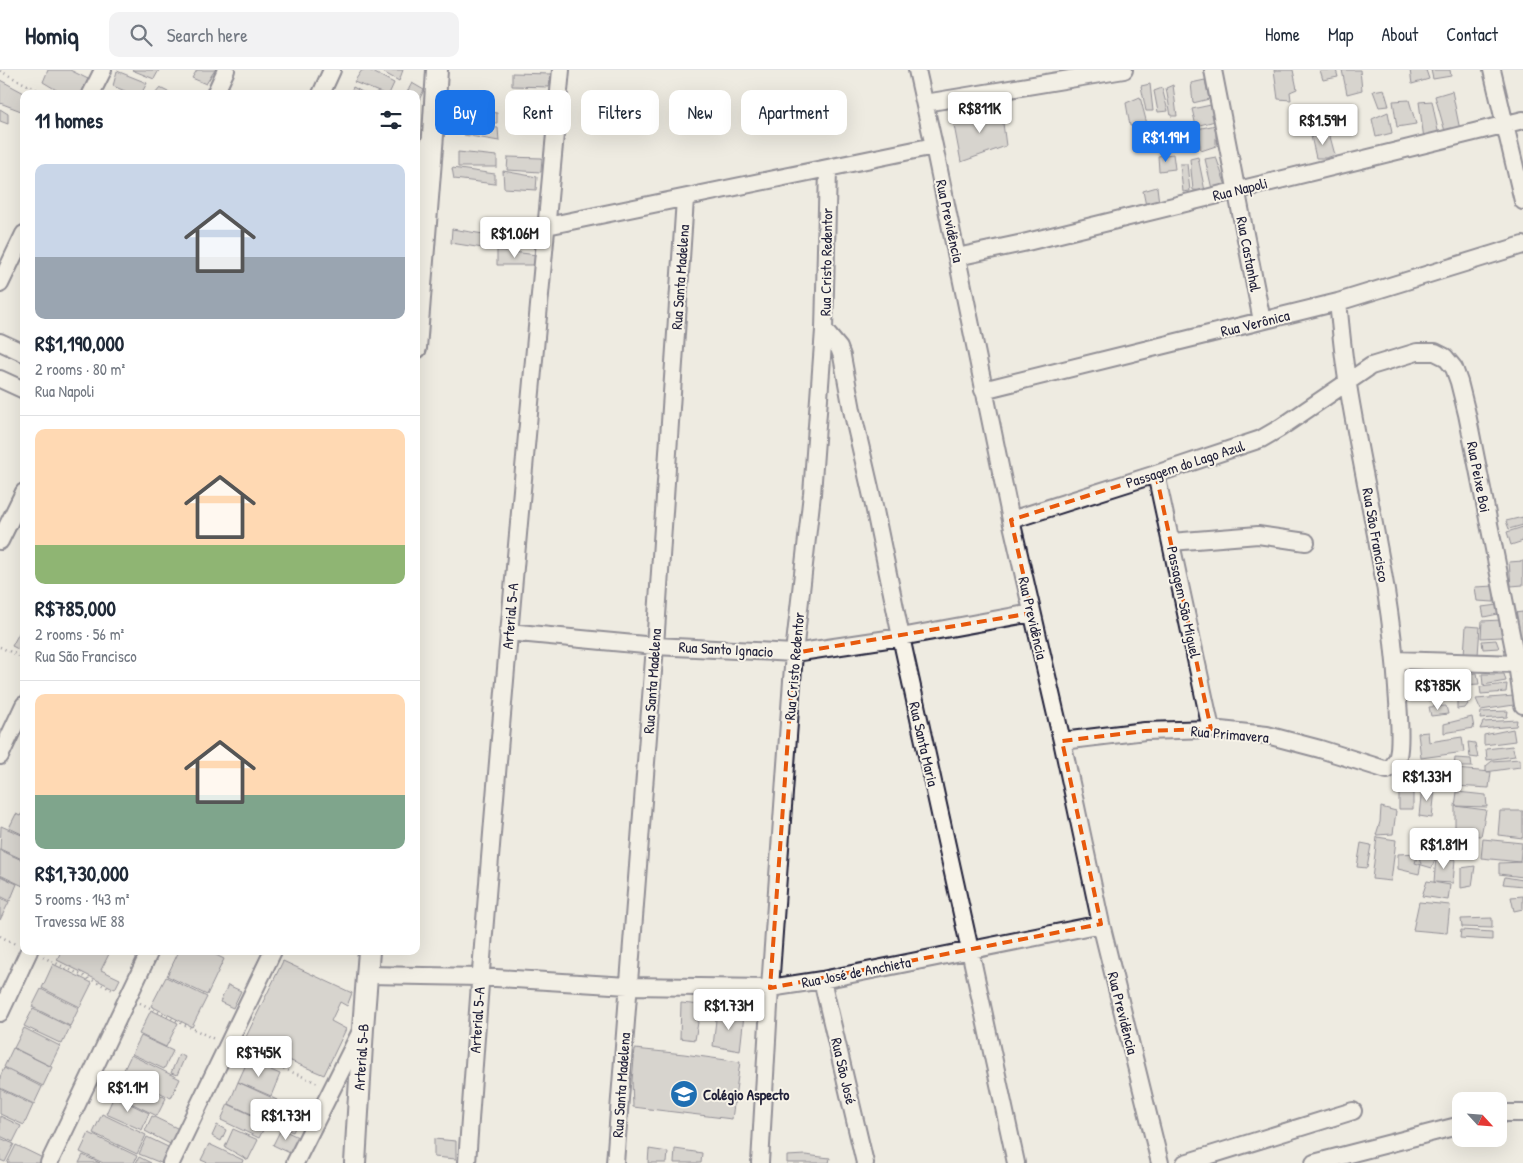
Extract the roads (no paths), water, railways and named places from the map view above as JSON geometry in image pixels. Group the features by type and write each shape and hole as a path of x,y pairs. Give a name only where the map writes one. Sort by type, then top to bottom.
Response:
{"main road":[{"path":"420,298 437,70"},
{"name":"Arterial 5-B","path":"355,1163 369,955"}],"street":[{"path":"93,90 103,70"},
{"path":"217,90 226,70"},
{"path":"323,90 332,70"},
{"name":"Arterial 5-A","path":"467,1163 508,632 561,70"},
{"name":"Rua Previdência","path":"917,70 1011,520 1062,741 1101,924 1160,1163"},
{"path":"925,103 1119,70"},
{"name":"Rua Castanhal","path":"1213,70 1262,321"},
{"path":"1492,70 1523,200"},
{"name":"Rua Napoli","path":"957,257 1023,243 1523,120"},
{"path":"420,160 433,135"},
{"path":"547,226 934,146"},
{"name":"Rua Cristo Redentor","path":"760,1163 770,988 794,653 812,494 824,330 828,169"},
{"name":"Rua Santa Madelena","path":"615,1163 655,646 685,199"},
{"path":"0,284 20,242"},
{"name":"Rua Verônica","path":"983,390 1338,302 1523,244"},
{"name":"Rua São Francisco","path":"1338,302 1347,383 1379,549 1396,660 1400,722 1399,754 1392,767"},
{"name":"Rua Santa Maria","path":"824,330 839,348 842,356 901,638 1016,1163"},
{"path":"0,342 20,351"},
{"name":"Rua Peixe Boi","path":"1347,383 1371,366 1417,352 1435,352 1446,357 1454,368 1467,414 1520,663 1523,705"},
{"path":"0,379 20,388"},
{"name":"Passagem do Lago Azul","path":"1011,520 1261,439 1347,383"},
{"name":"Passagem São Miguel","path":"1156,474 1211,729"},
{"path":"0,541 20,500"},
{"path":"1171,542 1258,535 1306,542"},
{"name":"Rua Santo Ignacio","path":"508,632 655,646 794,653 901,638 1032,613"},
{"path":"1396,660 1520,663"},
{"path":"0,756 20,714"},
{"name":"Rua Primavera","path":"1062,741 1145,731 1211,729 1267,735 1320,749 1379,768 1387,770 1392,767"},
{"name":"Rua José de Anchieta","path":"367,975 480,977 628,986 770,988 822,980 1101,924"},
{"path":"0,1013 33,955"},
{"path":"49,1163 148,955"},
{"path":"171,1163 271,955"},
{"name":"Rua São José","path":"822,980 865,1163"},
{"path":"295,1163 363,1028"},
{"path":"1186,1163 1353,1111"},
{"path":"1508,1113 1523,1113"},
{"path":"1314,1163 1452,1127"}],"place":[{"name":"Colégio Aspecto","path":"684,1094"}]}
